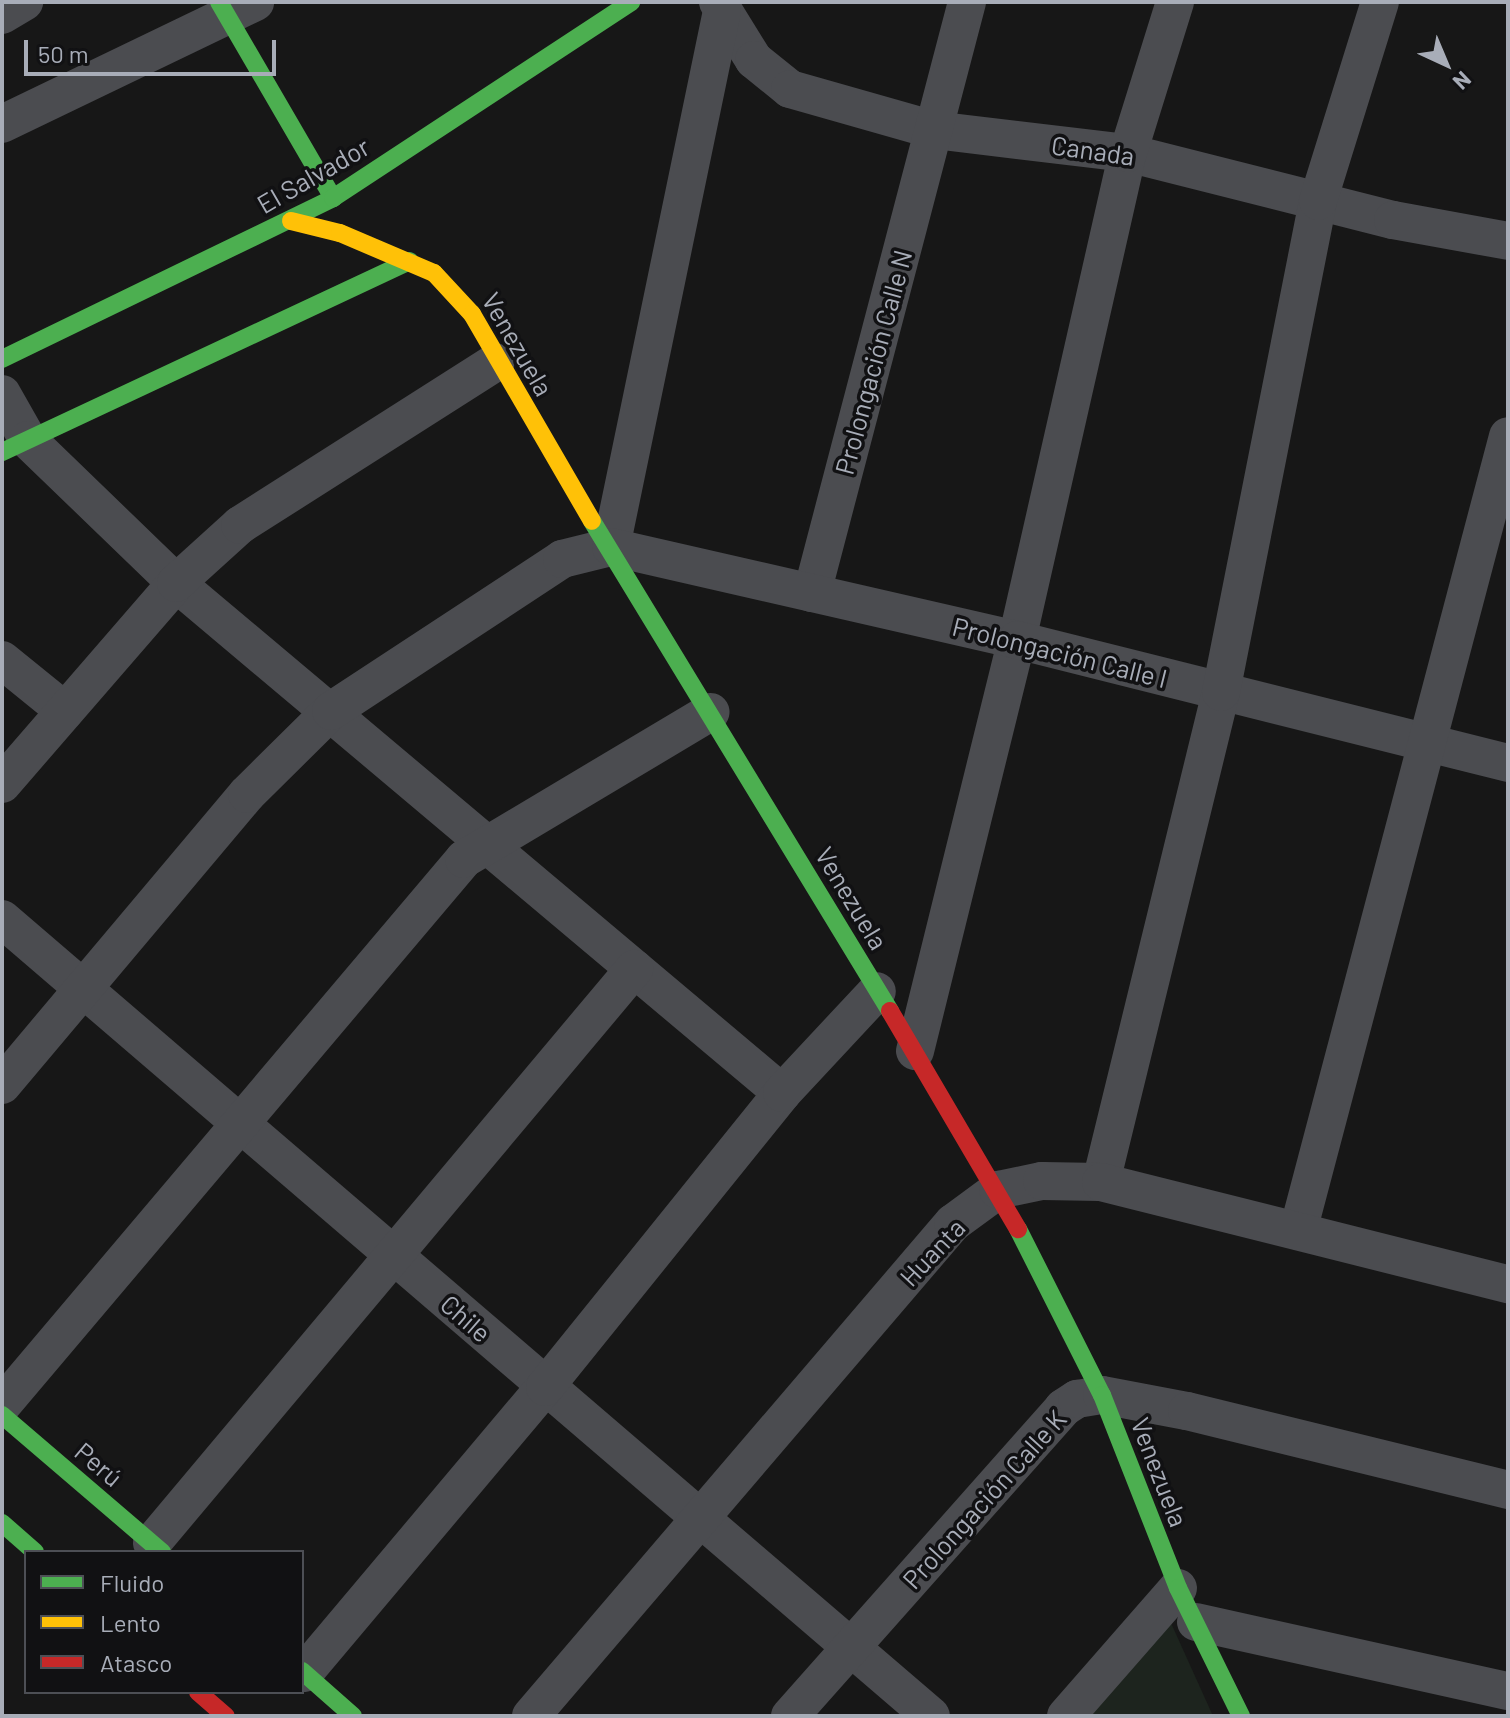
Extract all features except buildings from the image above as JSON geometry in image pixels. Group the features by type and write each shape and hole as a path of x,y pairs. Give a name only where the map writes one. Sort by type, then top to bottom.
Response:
{"street":[{"path":"2,15 24,2"},
{"name":"El Salvador","path":"2,359 333,198 631,2"},
{"name":"Prolongación Calle N","path":"812,593 967,2"},
{"path":"915,1051 1017,640 1128,153 1175,2"},
{"path":"1101,1182 1221,692 1318,201 1380,2"},
{"path":"2,124 234,8 333,198"},
{"path":"2,1085 247,794 331,711 562,559 611,547 730,11"},
{"name":"Canada","path":"730,11 754,60 790,89 934,130 1128,153 1318,201 1508,241"},
{"name":"Venezuela","path":"291,221 340,233 410,261 456,292 998,1190 1102,1395 1178,1588 1241,1716"},
{"path":"15,446 410,261"},
{"path":"2,784 176,583 240,525 496,362"},
{"path":"2,394 15,446 331,711 483,844 782,1093"},
{"path":"1298,1231 1508,436"},
{"name":"Prolongación Calle I","path":"611,547 1017,640 1508,763"},
{"path":"2,660 65,711"},
{"path":"2,1405 238,1122 464,859 483,844 711,712"},
{"name":"Chile","path":"2,919 931,1716"},
{"path":"157,1547 393,1255 634,969"},
{"path":"304,1671 545,1387 782,1093 877,991"},
{"name":"Huanta","path":"531,1716 953,1223 998,1190 1042,1181 1101,1182 1508,1284"},
{"path":"1102,1395 1508,1490"},
{"name":"Prolongación Calle K","path":"790,1716 1063,1408 1102,1395"},
{"name":"Perú","path":"2,1415 157,1547"},
{"path":"2,1523 33,1550"},
{"path":"1066,1716 1178,1588"},
{"path":"1196,1622 1508,1691"},
{"path":"304,1673 353,1716"},
{"path":"200,1694 226,1716"}],"shaded area":[{"path":"1171,1623 1213,1716 1078,1716"}],"traffic: fast":[{"path":"219,2 333,198"},
{"path":"2,359 333,198 631,2"},
{"path":"2,452 410,261"},
{"path":"592,521 890,1011"},
{"path":"1018,1229 1102,1395 1178,1588 1241,1716"},
{"path":"2,1415 160,1550"},
{"path":"2,1523 33,1550"},
{"path":"304,1673 353,1716"}],"traffic: slow":[{"path":"291,221 340,233 434,273 472,314 592,521"}],"traffic: jam":[{"path":"890,1011 1018,1229"},
{"path":"200,1694 226,1716"}]}
